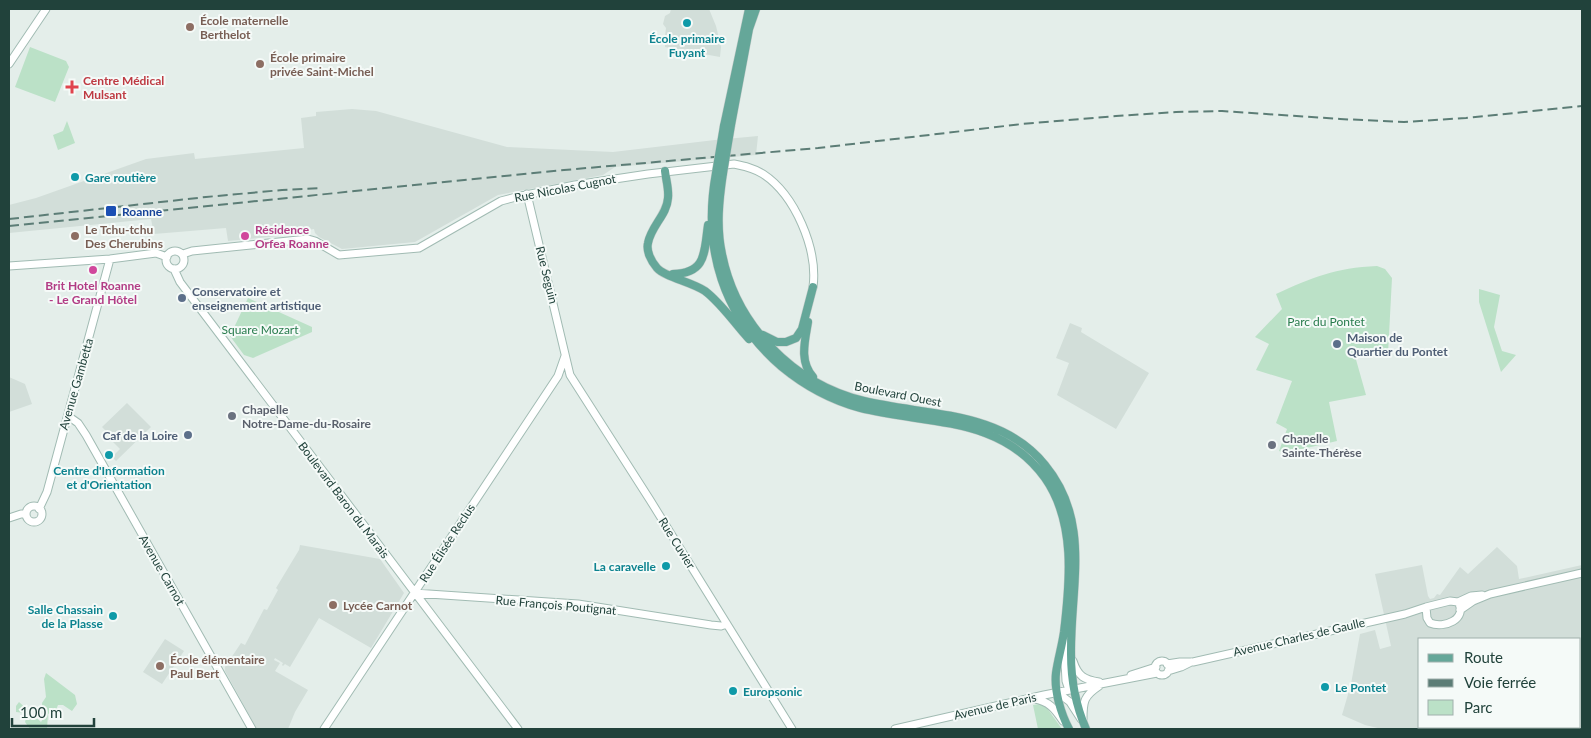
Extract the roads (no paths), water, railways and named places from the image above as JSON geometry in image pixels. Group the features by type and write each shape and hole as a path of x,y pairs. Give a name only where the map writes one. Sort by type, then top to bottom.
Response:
{"main road":[{"path":"730,91 744,9"},
{"name":"Boulevard Ouest","path":"728,126 730,91 749,9"},
{"name":"Boulevard Ouest","path":"756,9 749,29 712,198 713,238 720,276 736,314 749,333 770,356 793,376 828,397 859,408 976,429 996,436 1016,448 1040,472 1059,505 1066,532 1069,565 1064,634 1056,673 1062,692 1060,706 1068,728"},
{"path":"665,171 668,192 667,204 653,228 648,243 648,251 656,266 668,275 690,282 706,292 759,350 770,356"},
{"name":"Boulevard Ouest","path":"719,173 719,233 726,271 737,300 770,346 796,369 832,390 863,401 948,415 988,425 1017,440 1046,466 1066,501 1074,529 1076,558 1070,655 1074,690 1085,727"},
{"path":"668,275 687,273 696,268 703,260 712,198"},
{"path":"758,331 774,341 782,342 791,340 799,334 813,287"},
{"path":"810,300 804,357 806,368 816,382"}],"street":[{"path":"9,64 46,9"},
{"name":"Rue Nicolas Cugnot","path":"182,254 192,251 308,239 339,255 419,248 501,202 527,194 665,171 734,164 746,166 763,173 784,195 803,227 813,262 813,287"},
{"name":"Rue Seguin","path":"527,194 566,356"},
{"path":"174,251 182,254 184,258 183,265 174,269 168,265 167,257 170,253 174,251"},
{"path":"9,268 156,253 167,257"},
{"name":"Avenue Gambetta","path":"39,508 47,492 110,259"},
{"name":"Boulevard Baron du Marais","path":"174,269 180,282 518,729"},
{"name":"Rue Élisée Reclus","path":"324,729 558,376 566,356"},
{"name":"Rue Cuvier","path":"566,356 570,375 792,729"},
{"name":"Avenue Carnot","path":"68,416 76,420 82,429 252,729"},
{"path":"32,506 39,508 42,515 36,521 29,520 26,514 32,506"},
{"path":"9,518 26,514"},
{"path":"1490,594 1472,601 1460,610 1458,602 1471,596 1490,594 1582,573"},
{"name":"Rue François Poutignat","path":"414,593 578,604 711,625 721,626 726,624"},
{"name":"Avenue Charles de Gaulle","path":"1168,667 1181,667 1193,662 1405,614 1450,601 1458,602"},
{"path":"1426,607 1426,618"},
{"name":"Avenue Charles de Gaulle","path":"1405,614 1426,618 1430,623 1436,625 1448,624 1455,619 1460,610"},
{"path":"1064,634 1066,681 1068,687 1074,690"},
{"path":"1070,655 1076,670 1082,677 1104,683"},
{"path":"1085,727 1062,692 1157,670 1164,675 1168,667 1161,662 1157,670"},
{"path":"1085,727 1083,708 1085,698 1090,692 1104,683"},
{"name":"Avenue de Paris","path":"894,729 1062,692"},
{"path":"1026,699 1044,701 1051,705 1068,728"}],"railway":[{"path":"9,226 564,170 818,148 1022,124 1116,116 1222,111 1404,122 1466,118 1582,106"},
{"path":"9,219 206,197 322,188"}],"place":[{"name":"École primaire Fuyant","path":"687,23"},
{"name":"École maternelle Berthelot","path":"190,27"},
{"name":"École primaire privée Saint-Michel","path":"260,64"},
{"name":"Centre Médical Mulsant","path":"72,87"},
{"name":"Gare routière","path":"75,177"},
{"name":"Roanne","path":"111,211"},
{"name":"Le Tchu-tchu Des Cherubins","path":"75,236"},
{"name":"Résidence Orfea Roanne","path":"245,236"},
{"name":"Brit Hotel Roanne - Le Grand Hôtel","path":"93,270"},
{"name":"Conservatoire et enseignement artistique","path":"182,298"},
{"name":"Maison de Quartier du Pontet","path":"1337,344"},
{"name":"Chapelle Notre-Dame-du-Rosaire","path":"232,416"},
{"name":"Caf de la Loire","path":"188,435"},
{"name":"Chapelle Sainte-Thérèse","path":"1272,445"},
{"name":"Centre d'Information et d'Orientation","path":"109,455"},
{"name":"La caravelle","path":"666,566"},
{"name":"Lycée Carnot","path":"333,605"},
{"name":"Salle Chassain de la Plasse","path":"113,616"},
{"name":"École élémentaire Paul Bert","path":"160,666"},
{"name":"Le Pontet","path":"1325,687"},
{"name":"Europsonic","path":"733,691"}],"park label":[{"name":"Parc du Pontet","path":"1326,321"},
{"name":"Square Mozart","path":"260,329"}]}
